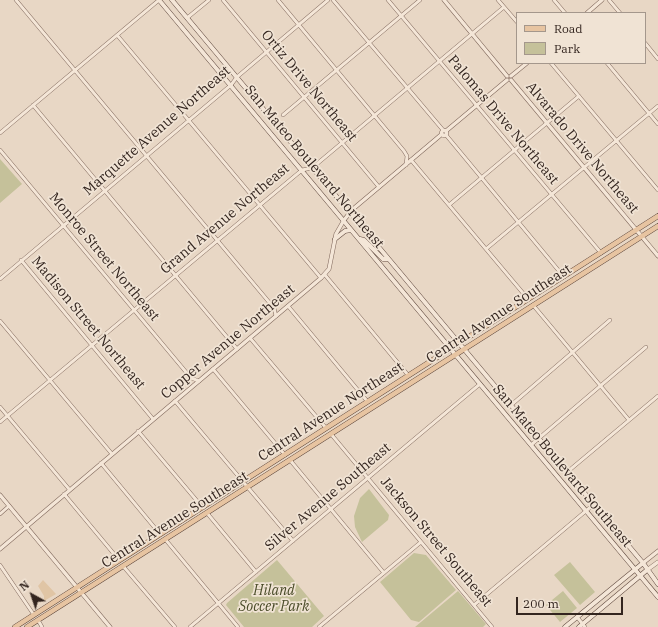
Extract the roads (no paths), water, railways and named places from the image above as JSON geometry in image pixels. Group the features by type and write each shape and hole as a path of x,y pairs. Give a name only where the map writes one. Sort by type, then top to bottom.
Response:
{"main road":[{"name":"San Mateo Boulevard Northeast","path":"159,0 450,349"},
{"name":"San Mateo Boulevard Northeast","path":"172,0 458,344"},
{"name":"Central Avenue Northeast","path":"15,627 76,586 244,482 367,401 658,216"},
{"name":"Central Avenue Southeast","path":"27,627 658,226"},
{"path":"335,239 346,231 351,230"},
{"path":"359,239 364,240 383,260 388,259"},
{"name":"San Mateo Boulevard Southeast","path":"458,344 643,563 658,584"},
{"name":"San Mateo Boulevard Southeast","path":"450,349 658,596"},
{"path":"565,627 643,563"},
{"path":"578,627 584,625 647,570"}],"street":[{"path":"16,0 274,308 276,316"},
{"path":"0,133 159,0"},
{"path":"187,18 209,0"},
{"name":"Ortiz Drive Northeast","path":"223,0 379,187"},
{"path":"278,0 404,151 407,156 406,165"},
{"name":"Marquette Avenue Northeast","path":"0,279 231,85 237,77 328,0"},
{"path":"333,0 564,277"},
{"name":"Palomas Drive Northeast","path":"388,0 601,253"},
{"path":"283,115 420,0"},
{"name":"Alvarado Drive Northeast","path":"444,0 658,256"},
{"path":"498,0 516,21"},
{"path":"554,0 564,12"},
{"path":"588,12 602,0"},
{"path":"609,0 619,12"},
{"name":"Grand Avenue Northeast","path":"0,422 302,170 312,168 471,33 504,7"},
{"path":"118,35 321,278"},
{"path":"646,44 658,59"},
{"path":"408,375 325,275 332,261 338,229 350,213 379,187 526,64"},
{"path":"552,64 658,190"},
{"path":"608,64 658,124"},
{"path":"449,205 579,96"},
{"path":"33,105 237,349"},
{"path":"486,249 658,106"},
{"name":"Monroe Street Northeast","path":"0,150 133,311 191,378 198,381"},
{"path":"412,160 528,299"},
{"name":"Madison Street Northeast","path":"21,260 153,419"},
{"name":"Copper Avenue Northeast","path":"0,549 325,275"},
{"path":"533,305 629,420"},
{"path":"288,306 367,401"},
{"path":"274,308 282,311"},
{"path":"510,406 610,320"},
{"path":"0,321 112,454"},
{"path":"250,338 326,428"},
{"path":"531,445 646,347"},
{"path":"213,369 285,455"},
{"path":"191,378 191,387"},
{"name":"Silver Avenue Southeast","path":"190,627 480,384"},
{"path":"566,473 658,396"},
{"path":"175,401 293,541"},
{"path":"0,407 69,490"},
{"path":"138,432 203,508"},
{"name":"Jackson Street Southeast","path":"331,434 492,627"},
{"path":"290,460 384,573"},
{"path":"101,463 160,534"},
{"path":"64,494 119,560"},
{"path":"0,495 110,627"},
{"path":"474,605 593,505"},
{"path":"0,514 9,506"},
{"path":"207,513 256,572"},
{"path":"165,539 238,627"},
{"path":"319,627 345,602 384,573 421,542"},
{"path":"643,563 658,550"},
{"path":"647,570 658,562"},
{"path":"0,564 34,615"},
{"path":"123,566 175,627"},
{"path":"577,617 584,625"},
{"path":"38,620 42,627"}],"park label":[{"name":"Hiland Soccer Park","path":"274,600"}]}
